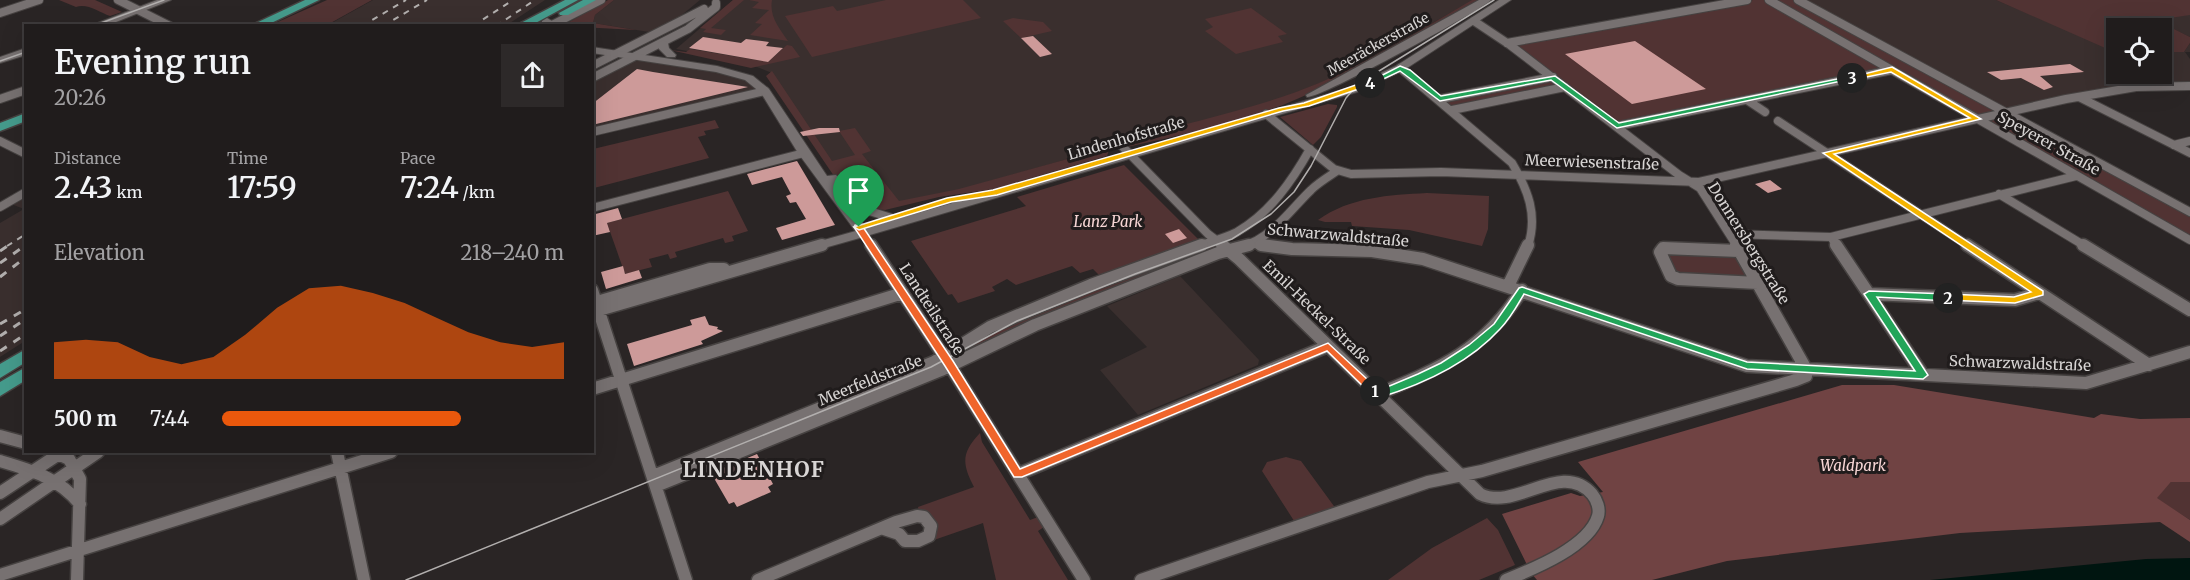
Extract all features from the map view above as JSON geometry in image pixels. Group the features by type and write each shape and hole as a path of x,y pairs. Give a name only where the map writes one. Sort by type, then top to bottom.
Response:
{"main road":[{"path":"260,24 314,0"},
{"path":"270,24 323,0"},
{"path":"518,24 565,0"},
{"path":"524,24 573,0"},
{"path":"546,24 591,0"},
{"path":"0,128 24,118"},
{"path":"0,139 24,128"},
{"path":"0,372 24,355"},
{"path":"0,390 24,373"}],"street":[{"path":"0,14 39,0"},
{"path":"118,0 166,24"},
{"path":"100,24 166,0"},
{"path":"546,24 602,0"},
{"name":"Meeräckerstraße","path":"1266,114 1282,109 1377,61 1486,0"},
{"name":"Meeräckerstraße","path":"1282,109 1295,108 1347,92 1395,71 1506,0"},
{"path":"1507,43 1747,0"},
{"name":"Speyerer Straße","path":"1768,0 2190,240"},
{"name":"Speyerer Straße","path":"1798,0 2190,212"},
{"path":"647,51 693,26 716,7 717,1"},
{"path":"594,77 717,1"},
{"name":"Donnersbergstraße","path":"1474,21 1507,43 1700,188 1730,234 1806,369"},
{"name":"Landteilstraße","path":"594,43 632,53 730,71 749,78 765,92 804,153 861,230 903,293 1084,580"},
{"path":"663,43 664,50 670,55"},
{"name":"Landteilstraße","path":"594,50 617,54 647,51 735,66 761,76 774,89 825,170 839,187 863,209 888,217"},
{"path":"0,60 24,52"},
{"path":"594,52 599,57 596,65"},
{"path":"596,65 617,54"},
{"path":"1377,61 1380,69 1407,72 1512,163 1520,174 1532,205 1534,226 1526,255 1509,286"},
{"path":"1617,126 1892,70"},
{"path":"1440,99 1552,77"},
{"name":"Meerwiesenstraße","path":"1337,171 1362,175 1426,171 1699,182 2079,97 2143,87 2190,86"},
{"path":"1452,110 1565,87"},
{"path":"0,99 24,91"},
{"path":"594,132 765,92"},
{"path":"2079,97 2190,153"},
{"path":"1747,100 1765,112"},
{"path":"1229,250 1252,244 1271,230 1313,188 1337,171 1266,114"},
{"name":"Lindenhofstraße","path":"596,308 1266,114"},
{"path":"1778,121 2149,365"},
{"path":"0,139 24,152"},
{"path":"2174,145 2190,141"},
{"name":"Emil-Heckel-Straße","path":"1118,142 1216,241 1229,250 1480,494 1497,500 1564,482 1572,482 1590,491 1598,505 1597,520 1577,542 1553,558 1506,580"},
{"path":"1216,241 1250,224 1269,209 1293,178 1310,150"},
{"path":"594,207 804,153"},
{"path":"1730,234 1831,237 2076,176"},
{"path":"0,207 24,193"},
{"name":"Lindenhofstraße","path":"861,230 888,217 950,200 994,193"},
{"path":"1999,194 2190,310"},
{"path":"1831,237 1923,375"},
{"name":"Meerfeldstraße","path":"655,481 941,370 946,360 990,327 1091,285 1216,241"},
{"name":"Schwarzwaldstraße","path":"1252,244 1288,249 1372,251 1404,255 1441,264 1747,366 2086,383 2190,352"},
{"path":"1739,251 1663,248 1660,252 1671,276 1678,279 1758,283"},
{"name":"Meerfeldstraße","path":"946,360 1141,282 1229,250"},
{"path":"1378,394 1434,371 1473,348 1497,327 1522,290"},
{"path":"594,388 903,293"},
{"path":"1869,294 2015,300 2040,293"},
{"path":"596,308 622,380 686,580"},
{"path":"1018,474 1328,346"},
{"path":"1141,580 1428,482 1461,476 1796,380 1806,376 1806,369"},
{"path":"0,436 24,442"},
{"path":"0,493 58,453"},
{"path":"60,453 74,467 80,479 77,580"},
{"path":"0,519 96,453"},
{"path":"337,453 364,580"},
{"path":"0,575 388,453"},
{"path":"0,461 33,471 55,481 68,490 80,504"},
{"path":"758,580 884,529"}],"shaded area":[{"path":"373,0 545,0 509,24 330,24"},
{"path":"614,0 700,0 677,19 649,32 593,23 595,15"},
{"path":"733,0 1473,0 1378,54 1320,83 1280,99 959,190 891,206 831,161 772,73 742,61 676,49"},
{"path":"1804,0 1996,0 2106,47 2106,84 2172,84 2172,52 2184,52 2190,43 2190,52 2185,52 2190,59 2190,86 2150,86 2005,113"},
{"path":"2113,0 2190,0 2190,37 2172,28 2172,18 2150,18"},
{"path":"636,59 736,74 762,91 594,131 594,80"},
{"path":"24,197 24,209 11,204"},
{"path":"24,209 24,342 0,357 0,223"},
{"path":"1180,276 1259,360 1258,365 1138,415 1100,370 1147,347 1107,306"},
{"path":"2190,558 2190,580 1930,580 2146,559"}],"green space":[{"path":"59,0 95,0 122,12 110,16 89,7 76,7"},
{"path":"327,0 372,0 329,24 273,24"},
{"path":"608,0 614,0 595,15 593,23 636,30 594,28 594,24 566,24"},
{"path":"733,0 744,0 711,28 726,30 721,35 703,32 706,29 700,28"},
{"path":"749,0 772,0 773,17 788,41 750,35 762,24 755,23 769,10 752,8 759,2"},
{"path":"886,0 963,0 981,18 812,57 785,16 833,6 837,11"},
{"path":"1472,0 1483,0 1347,75 1292,101 1230,122 1127,147 1126,140 1247,108 1319,83 1378,54"},
{"path":"1753,0 1765,0 1828,35 1768,0 1795,0 2190,215 2190,237 1892,70 1617,126 1565,87 1452,110 1440,99 1552,77 1510,44"},
{"path":"1996,0 2190,0 2190,15 2170,18 2106,18 2106,48"},
{"path":"1251,8 1287,34 1278,36 1283,42 1236,54 1205,31 1213,27 1205,19"},
{"path":"1013,18 1043,22 1052,31 1021,38 1003,21"},
{"path":"2172,28 2190,37 2190,43 2184,52 2172,52"},
{"path":"787,45 792,46 800,57 751,68 670,50 686,52 690,49 768,62"},
{"path":"772,71 832,161 855,155 839,131 855,128 871,151 862,154 899,201 959,189 1107,148 1109,150 1107,156 994,189 939,197 885,210 875,209 863,203 836,179 766,76"},
{"path":"1328,104 1337,105 1337,107 1321,137 1313,145 1280,117"},
{"path":"715,120 719,128 704,131 706,135 698,137 709,158 594,188 594,149"},
{"name":"Lanz Park","path":"1124,165 1201,242 1100,276 1093,269 1080,273 1072,266 1016,285 1007,279 992,287 995,291 958,303 952,294 948,295 911,241 1026,206 1017,197"},
{"path":"728,191 748,231 732,236 734,241 725,243 723,238 675,252 677,257 670,259 668,254 649,259 652,267 625,274 607,223"},
{"path":"1427,193 1489,196 1488,229 1482,246 1409,230 1352,226 1351,222 1318,220 1343,206 1357,202 1384,196"},
{"path":"1220,244 1223,246 949,364 943,356 977,334"},
{"path":"1663,248 1739,251 1758,283 1678,279"},
{"name":"Waldpark","path":"1842,385 1894,385 2094,418 2101,414 2140,419 2190,418 2190,482 2171,482 2157,498 2190,520 2190,542 2160,522 1960,533 1727,561 1652,580 1537,580 1531,573 1502,514 1571,493 1580,496 1603,492 1578,462"},
{"path":"980,433 982,442 1030,520 1038,517 1044,527 1038,531 1068,580 996,580 983,523 934,540 918,507 974,487 967,472 965,459 969,447"},
{"path":"1286,457 1301,461 1339,513 1298,527 1262,471 1267,462"},
{"path":"2171,482 2190,482 2190,520 2156,498"},
{"path":"1487,518 1498,530 1515,565 1479,580 1388,580 1432,548"}],"building":[{"path":"1033,36 1052,54 1040,57 1021,38"},
{"path":"703,37 741,43 746,39 769,42 766,46 783,48 768,62 689,48"},
{"path":"1635,41 1706,89 1632,104 1565,54"},
{"path":"2070,64 2084,72 2040,76 2053,87 2044,90 2021,78 2001,80 1987,72"},
{"path":"637,69 748,87 594,125 594,102"},
{"path":"819,128 839,128 840,132 803,136 800,132"},
{"path":"797,161 835,225 782,240 776,228 806,219 796,202 790,203 786,196 791,194 782,177 752,185 747,174"},
{"path":"1770,180 1782,189 1768,193 1755,184"},
{"path":"618,208 622,219 607,223 610,232 594,236 594,214"},
{"path":"1179,229 1187,238 1173,243 1165,234"},
{"path":"623,266 625,274 639,270 642,278 606,289 601,272"},
{"path":"705,316 709,325 723,331 701,341 703,344 634,366 627,344 692,325 690,320"},
{"path":"757,454 773,484 768,487 771,492 737,507 734,502 729,504 711,473"}],"tram line":[{"path":"98,24 164,0"},
{"path":"406,580 931,367 1017,321 1135,274 1232,239 1271,214 1294,192 1311,166 1346,98 1358,84 1494,0"},
{"path":"0,61 24,53"}],"railway":[{"path":"365,24 406,0"},
{"path":"386,24 427,0"},
{"path":"476,24 513,0"},
{"path":"499,24 535,0"},
{"path":"7,246 24,235"},
{"path":"0,251 9,245"},
{"path":"0,263 24,246"},
{"path":"0,277 24,259"},
{"path":"0,324 24,310"},
{"path":"0,336 24,320"},
{"path":"0,351 24,335"}],"district":[{"name":"LINDENHOF","path":"754,469"}],"route":[{"path":"1400,68 1440,99 1552,77 1617,126 1892,70 1977,119 1827,153 2040,293 2015,300 1869,294 1923,375 1747,366 1522,290 1497,327 1473,348 1434,371 1378,394 1328,346 1018,474 859,227 950,200 994,193 1282,109 1306,105 1361,87 1400,68"}]}
